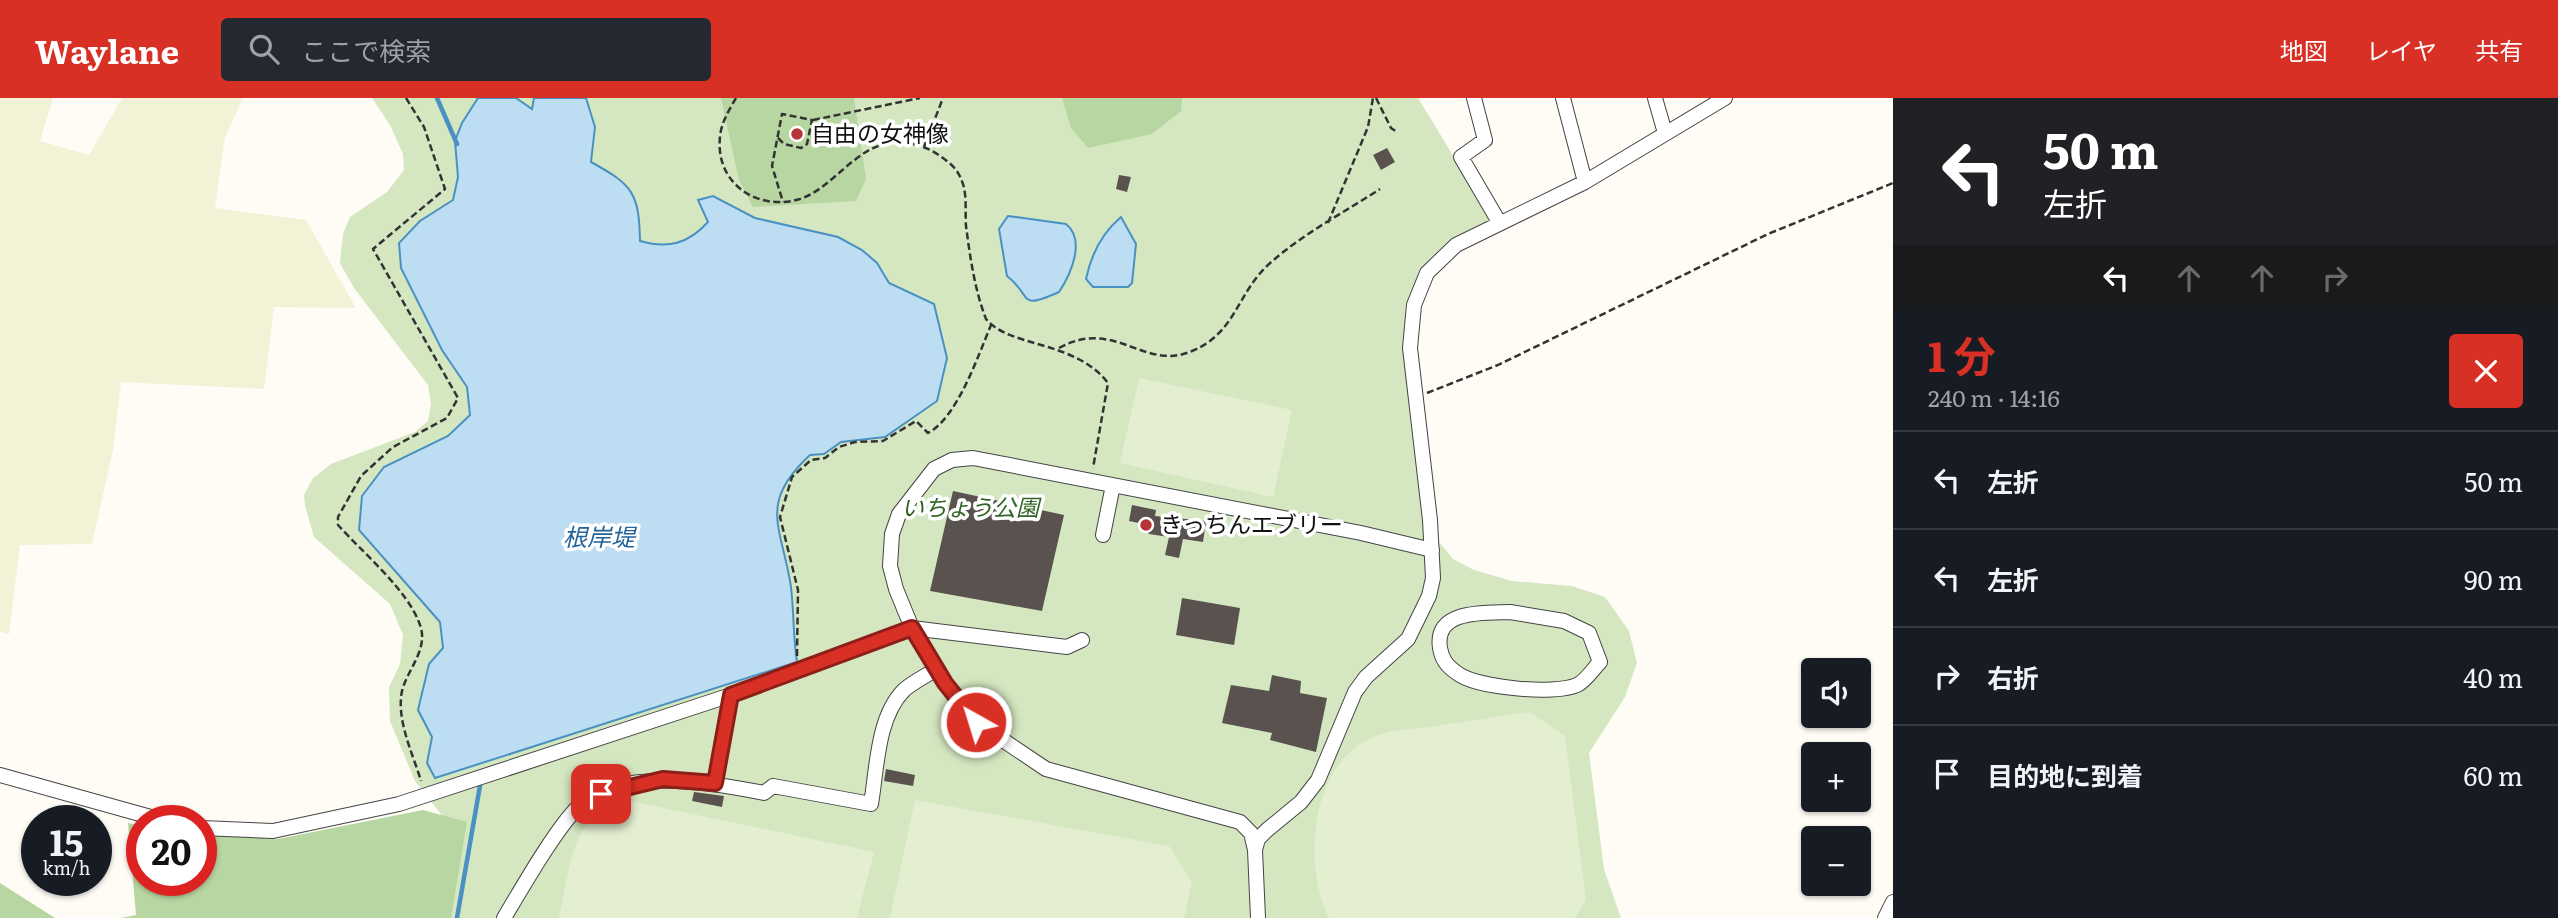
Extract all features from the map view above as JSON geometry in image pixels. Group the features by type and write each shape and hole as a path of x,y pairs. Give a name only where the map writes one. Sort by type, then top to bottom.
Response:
{"street":[{"path":"1474,98 1485,140 1461,157 1499,222"},
{"path":"1563,98 1585,181"},
{"path":"1655,98 1665,133"},
{"path":"1255,850 1258,839 1301,802 1318,780 1355,692 1366,677 1408,639 1420,618 1433,578 1410,324 1420,286 1427,273 1456,245 1585,181 1725,98"},
{"path":"1258,918 1255,850 1251,832 1240,822 1046,769 976,722 936,669 912,628 890,566 892,534 899,514 934,469 951,460 972,458 1362,533 1432,550"},
{"path":"1103,535 1113,485"},
{"path":"1510,612 1564,621 1588,633 1600,662 1580,684 1560,690 1509,688 1459,676 1442,660 1439,643 1441,631 1453,619 1472,613 1510,612"},
{"path":"217,829 273,831 399,804 731,695 912,628 1067,647 1082,640"},
{"path":"504,918 579,805 610,791 663,779 715,783 764,793 773,786 871,804 880,750 894,703 905,690 936,669"},
{"path":"715,783 731,695"},
{"path":"0,775 126,810"},
{"path":"1885,918 1893,902"}],"path":[{"path":"406,98 424,127 445,189 373,248 458,398 447,418 393,447 361,476 338,517 338,525 410,604 422,628 419,656 402,691 402,720 424,789"},
{"path":"736,98 720,137 719,149 733,185 752,197 783,202 805,197 819,190 876,148 889,143 924,147 941,156 959,173 964,187 973,268 982,309 991,325 1087,362 1108,383 1090,481"},
{"path":"783,202 772,166 782,114 812,120 920,98"},
{"path":"924,147 943,98"},
{"path":"1374,98 1391,128 1397,132"},
{"path":"1327,224 1365,135 1374,98"},
{"path":"778,138 784,144 801,148 807,144 812,120"},
{"path":"1415,398 1498,365 1768,234 1893,183"},
{"path":"1057,349 1084,337 1098,336 1158,355 1190,352 1216,338 1227,326 1267,265 1380,189"},
{"path":"794,662 798,654 798,590 780,517 792,477 811,460 825,458 839,447 883,441 916,421 928,433 944,422 991,325"}],"shaded area":[{"path":"0,98 53,98 40,141 89,155 122,98 243,98 225,137 215,208 306,220 356,308 274,307 264,389 121,382 113,450 92,544 20,545 9,634 0,632"}],"green space":[{"name":"いちょう公園","path":"372,98 1418,98 1491,218 1489,223 1449,244 1420,272 1412,290 1404,332 1424,524 1453,559 1474,570 1512,581 1572,586 1605,597 1629,631 1637,663 1625,697 1589,753 1604,869 1621,918 436,918 444,818 415,781 390,721 389,687 400,664 403,635 390,604 314,537 304,495 313,478 331,464 415,432 428,421 431,404 428,385 354,288 340,263 343,234 350,217 387,192 404,170 403,154 390,125"},
{"path":"721,98 854,98 866,179 856,201 753,207 739,180"},
{"path":"1062,98 1182,98 1181,111 1152,134 1088,148 1071,128"},
{"path":"1139,378 1292,410 1273,497 1120,463"},
{"path":"1530,712 1565,736 1586,900 1575,918 1329,918 1320,895 1315,868 1315,840 1318,812 1327,786 1340,763 1358,745 1388,732"},
{"path":"621,799 874,852 857,918 559,918 570,865 582,832 591,818 604,807"},
{"path":"915,800 1169,846 1192,882 1184,918 890,918"},
{"path":"423,810 467,822 451,918 121,918 136,915 134,896 217,896 217,835 278,839"},
{"path":"0,883 55,918 0,918"}],"water":[{"name":"根岸堤","path":"478,98 516,98 532,109 534,98 586,98 595,127 591,162 616,177 631,192 638,212 640,241 669,244 685,240 708,222 698,200 713,196 755,218 838,237 862,250 877,263 889,283 934,304 947,358 937,401 885,437 841,442 824,454 810,455 783,488 777,517 791,587 797,662 435,778 427,763 432,737 418,710 429,664 443,648 440,622 359,530 362,496 384,467 448,436 470,415 467,387 442,350 401,268 399,243 420,221 453,200 458,177 455,141 462,123"},
{"path":"1008,216 1066,224 1072,231 1076,248 1072,267 1059,292 1031,301 1007,276 999,229"},
{"path":"1121,217 1136,244 1132,283 1128,287 1093,287 1086,279 1091,261 1103,237"}],"building":[{"path":"1387,148 1395,162 1381,170 1373,155"},
{"path":"1119,175 1131,177 1127,192 1116,189"},
{"path":"953,491 1064,515 1042,611 930,591"},
{"path":"1132,505 1156,510 1155,516 1206,521 1203,542 1183,539 1179,558 1165,555 1169,537 1149,534 1144,524 1129,521"},
{"path":"1182,598 1240,608 1234,645 1176,635"},
{"path":"1272,675 1301,681 1300,693 1327,698 1316,752 1270,740 1272,733 1222,723 1231,685 1269,691"},
{"path":"886,769 915,775 913,786 884,781"},
{"path":"694,792 724,796 722,807 692,801"}],"waterway":[{"path":"437,98 457,144"},
{"path":"457,918 481,780"}],"place":[{"name":"自由の女神像","path":"797,134"},
{"name":"きっちんエブリー","path":"1146,525"}],"route":[{"path":"601,794 628,785 663,779 715,783 731,695 912,628 945,683 976,722"}]}
